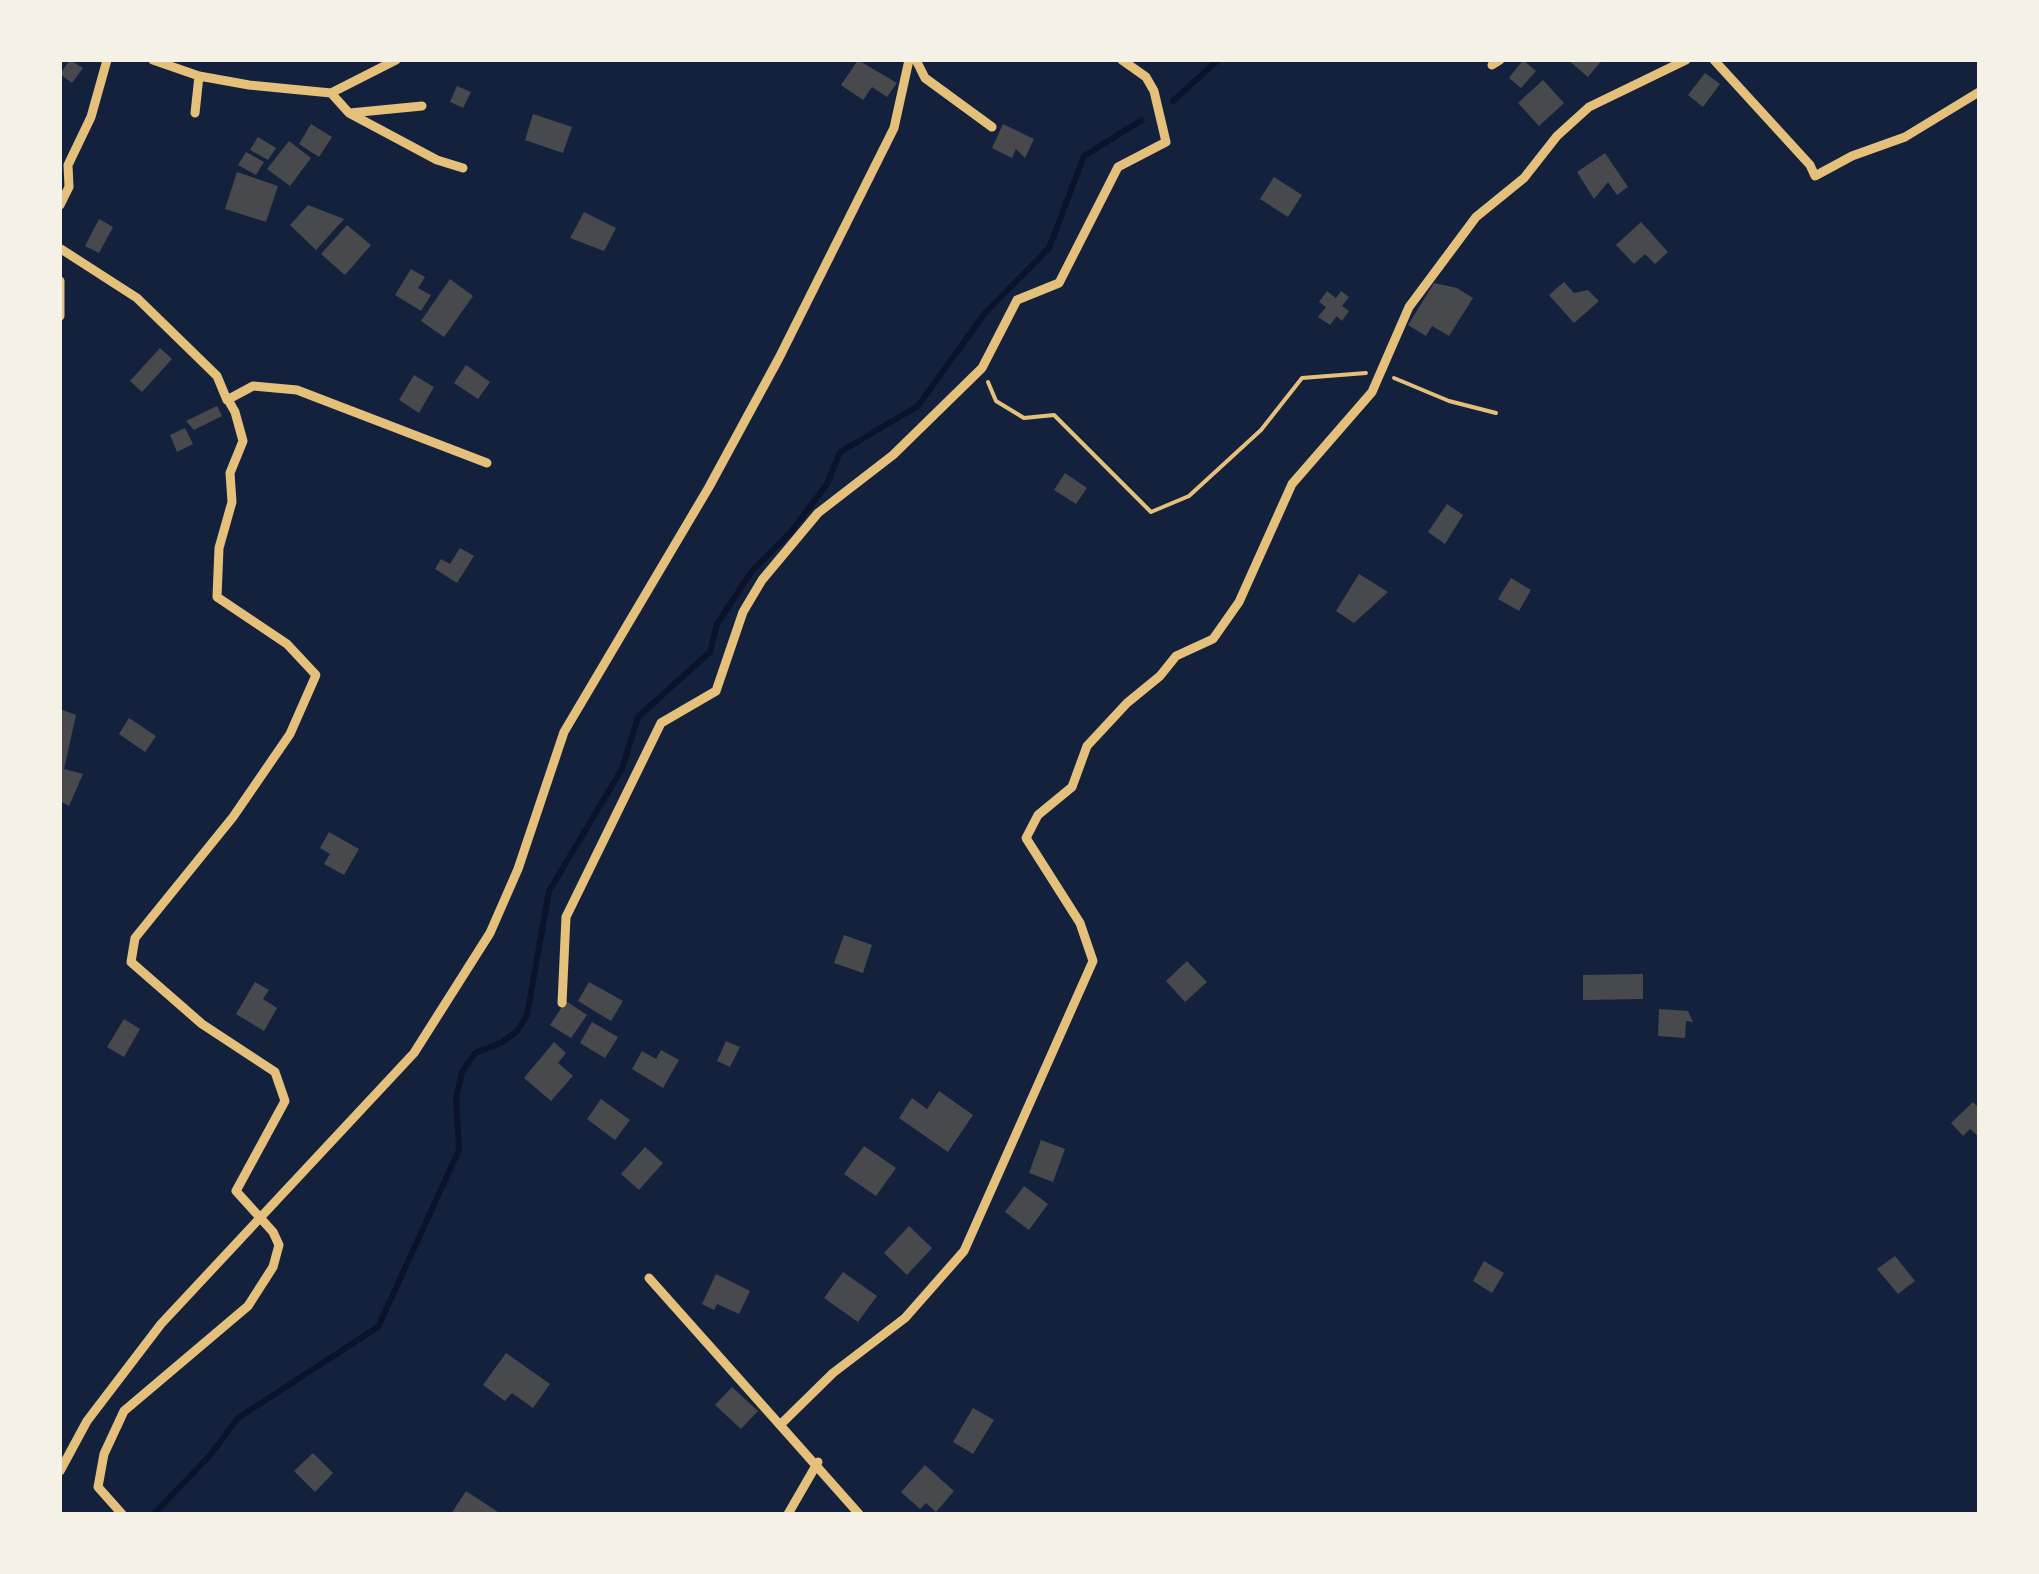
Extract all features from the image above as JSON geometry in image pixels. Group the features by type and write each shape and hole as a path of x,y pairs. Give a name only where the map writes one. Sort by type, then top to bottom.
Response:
{"street":[{"path":"60,205 68,186 68,165 91,116 107,60"},
{"path":"153,60 200,76 331,93 396,60"},
{"path":"912,60 925,78 992,127"},
{"path":"60,1471 86,1421 162,1324 414,1053 490,933 518,869 564,732 779,358 894,128 912,60"},
{"path":"562,1003 566,916 661,723 716,690 743,612 762,580 818,513 893,456 982,368 1016,300 1059,283 1118,168 1166,142 1146,77 1122,60"},
{"path":"780,1424 833,1373 905,1318 964,1251 1093,961 1080,923 1026,838 1038,815 1072,788 1086,746 1127,704 1160,676 1176,656 1214,639 1239,602 1292,484 1372,392 1409,307 1476,217 1524,178 1557,136 1589,107 1686,60"},
{"path":"1714,60 1815,176 1852,156 1905,137 1979,92"},
{"path":"195,114 200,76"},
{"path":"331,93 349,113 437,160 463,168"},
{"path":"349,113 422,106"},
{"path":"61,247 137,298 217,376 236,412 243,441 230,474 232,502 219,548 217,598 287,644 316,675 290,734 233,817 135,938 131,962 202,1024 275,1072 285,1101 236,1192 279,1245 263,1286 228,1324 124,1411 113,1431 98,1487 122,1514"},
{"path":"60,263 61,247"},
{"path":"60,281 60,316"},
{"path":"226,397 252,386 297,390 486,463"},
{"path":"649,1278 818,1462 859,1514"},
{"path":"788,1514 818,1462"}],"path":[{"path":"982,368 996,401 1024,418 1054,415 1151,512 1189,496 1262,430 1302,378 1379,372 1449,401 1496,413"}],"building":[{"path":"70,60 83,68 72,83 60,74"},
{"path":"858,60 897,83 887,97 872,87 863,100 841,85"},
{"path":"1523,60 1536,71 1521,88 1509,78"},
{"path":"1568,60 1602,60 1588,77"},
{"path":"1705,73 1720,84 1703,107 1688,95"},
{"path":"1543,80 1564,103 1539,126 1518,103"},
{"path":"457,86 471,92 463,108 450,102"},
{"path":"533,114 572,127 563,153 525,140"},
{"path":"311,124 332,137 319,157 299,144"},
{"path":"1003,124 1034,139 1025,158 1016,149 1012,158 992,148"},
{"path":"258,137 276,148 268,160 250,150"},
{"path":"289,141 311,158 290,186 267,169"},
{"path":"246,152 264,162 256,175 238,165"},
{"path":"1605,153 1628,187 1617,195 1608,182 1594,199 1577,172"},
{"path":"237,172 278,186 266,222 225,209"},
{"path":"1274,177 1302,195 1288,217 1260,199"},
{"path":"308,205 344,219 316,250 290,225"},
{"path":"584,212 616,228 604,251 570,238"},
{"path":"99,219 113,227 99,253 85,246"},
{"path":"1641,222 1668,252 1655,264 1645,254 1634,264 1616,245"},
{"path":"347,225 371,245 345,275 321,254"},
{"path":"411,269 425,277 418,288 431,295 421,311 395,295"},
{"path":"450,279 473,296 444,337 421,321"},
{"path":"1564,282 1574,293 1588,290 1599,301 1574,323 1549,295"},
{"path":"1434,283 1457,288 1473,298 1449,336 1432,326 1426,336 1408,325"},
{"path":"1327,291 1336,298 1341,291 1349,297 1342,306 1349,311 1342,321 1337,316 1330,325 1318,317 1326,307 1319,302"},
{"path":"160,348 172,359 142,392 130,381"},
{"path":"466,365 490,382 478,399 454,383"},
{"path":"414,375 434,387 419,413 399,400"},
{"path":"217,406 222,416 194,430 186,421"},
{"path":"185,428 193,444 177,452 170,435"},
{"path":"1065,473 1087,488 1076,504 1054,490"},
{"path":"1447,504 1463,515 1445,544 1428,532"},
{"path":"460,548 474,556 457,583 435,569 441,559 450,564"},
{"path":"1359,574 1388,592 1354,623 1336,611"},
{"path":"1511,578 1531,590 1519,611 1498,599"},
{"path":"60,709 76,715 64,769 83,774 69,806 60,801"},
{"path":"129,718 156,736 145,752 119,734"},
{"path":"329,832 359,849 344,875 324,864 330,854 320,848"},
{"path":"844,935 872,945 863,973 834,963"},
{"path":"1187,961 1207,982 1185,1002 1166,981"},
{"path":"1643,974 1643,999 1583,1000 1583,975"},
{"path":"255,982 269,990 263,999 277,1008 264,1031 236,1014"},
{"path":"589,982 623,1001 611,1021 578,1001"},
{"path":"566,1001 587,1015 571,1038 550,1025"},
{"path":"1659,1009 1688,1011 1693,1022 1686,1021 1685,1038 1658,1036"},
{"path":"124,1019 140,1029 124,1057 107,1047"},
{"path":"592,1022 618,1037 605,1058 580,1043"},
{"path":"726,1041 740,1047 730,1067 717,1061"},
{"path":"554,1042 566,1053 558,1063 573,1076 551,1101 524,1078"},
{"path":"661,1050 679,1060 663,1088 632,1069 642,1051 656,1059"},
{"path":"939,1091 973,1115 948,1152 899,1118 912,1098 927,1109"},
{"path":"601,1099 630,1120 615,1140 587,1119"},
{"path":"1973,1102 1979,1108 1979,1137 1970,1129 1963,1136 1951,1123"},
{"path":"1041,1140 1065,1149 1053,1182 1029,1173"},
{"path":"864,1146 896,1168 876,1196 844,1174"},
{"path":"645,1147 663,1163 639,1190 621,1174"},
{"path":"1024,1186 1048,1204 1029,1230 1005,1212"},
{"path":"909,1226 932,1248 907,1275 884,1253"},
{"path":"1895,1256 1915,1281 1898,1294 1877,1269"},
{"path":"1484,1261 1504,1273 1492,1293 1473,1281"},
{"path":"843,1272 877,1296 858,1322 824,1298"},
{"path":"716,1274 750,1291 739,1314 717,1304 714,1310 702,1304"},
{"path":"506,1353 550,1384 533,1408 512,1393 505,1401 483,1385"},
{"path":"732,1387 758,1411 741,1429 715,1405"},
{"path":"973,1408 994,1420 973,1454 953,1442"},
{"path":"313,1453 333,1473 315,1492 294,1471"},
{"path":"925,1465 954,1491 936,1512 926,1503 920,1509 901,1492"},
{"path":"466,1491 501,1514 451,1514"}],"waterway":[{"path":"1173,101 1218,60"},
{"path":"154,1514 211,1454 238,1418 378,1327 459,1150 456,1099 462,1072 475,1053 501,1043 517,1031 527,1015 549,891 622,769 638,717 710,652 717,624 752,571 790,533 827,484 840,452 918,406 985,313 1049,248 1084,156 1142,120"}]}
